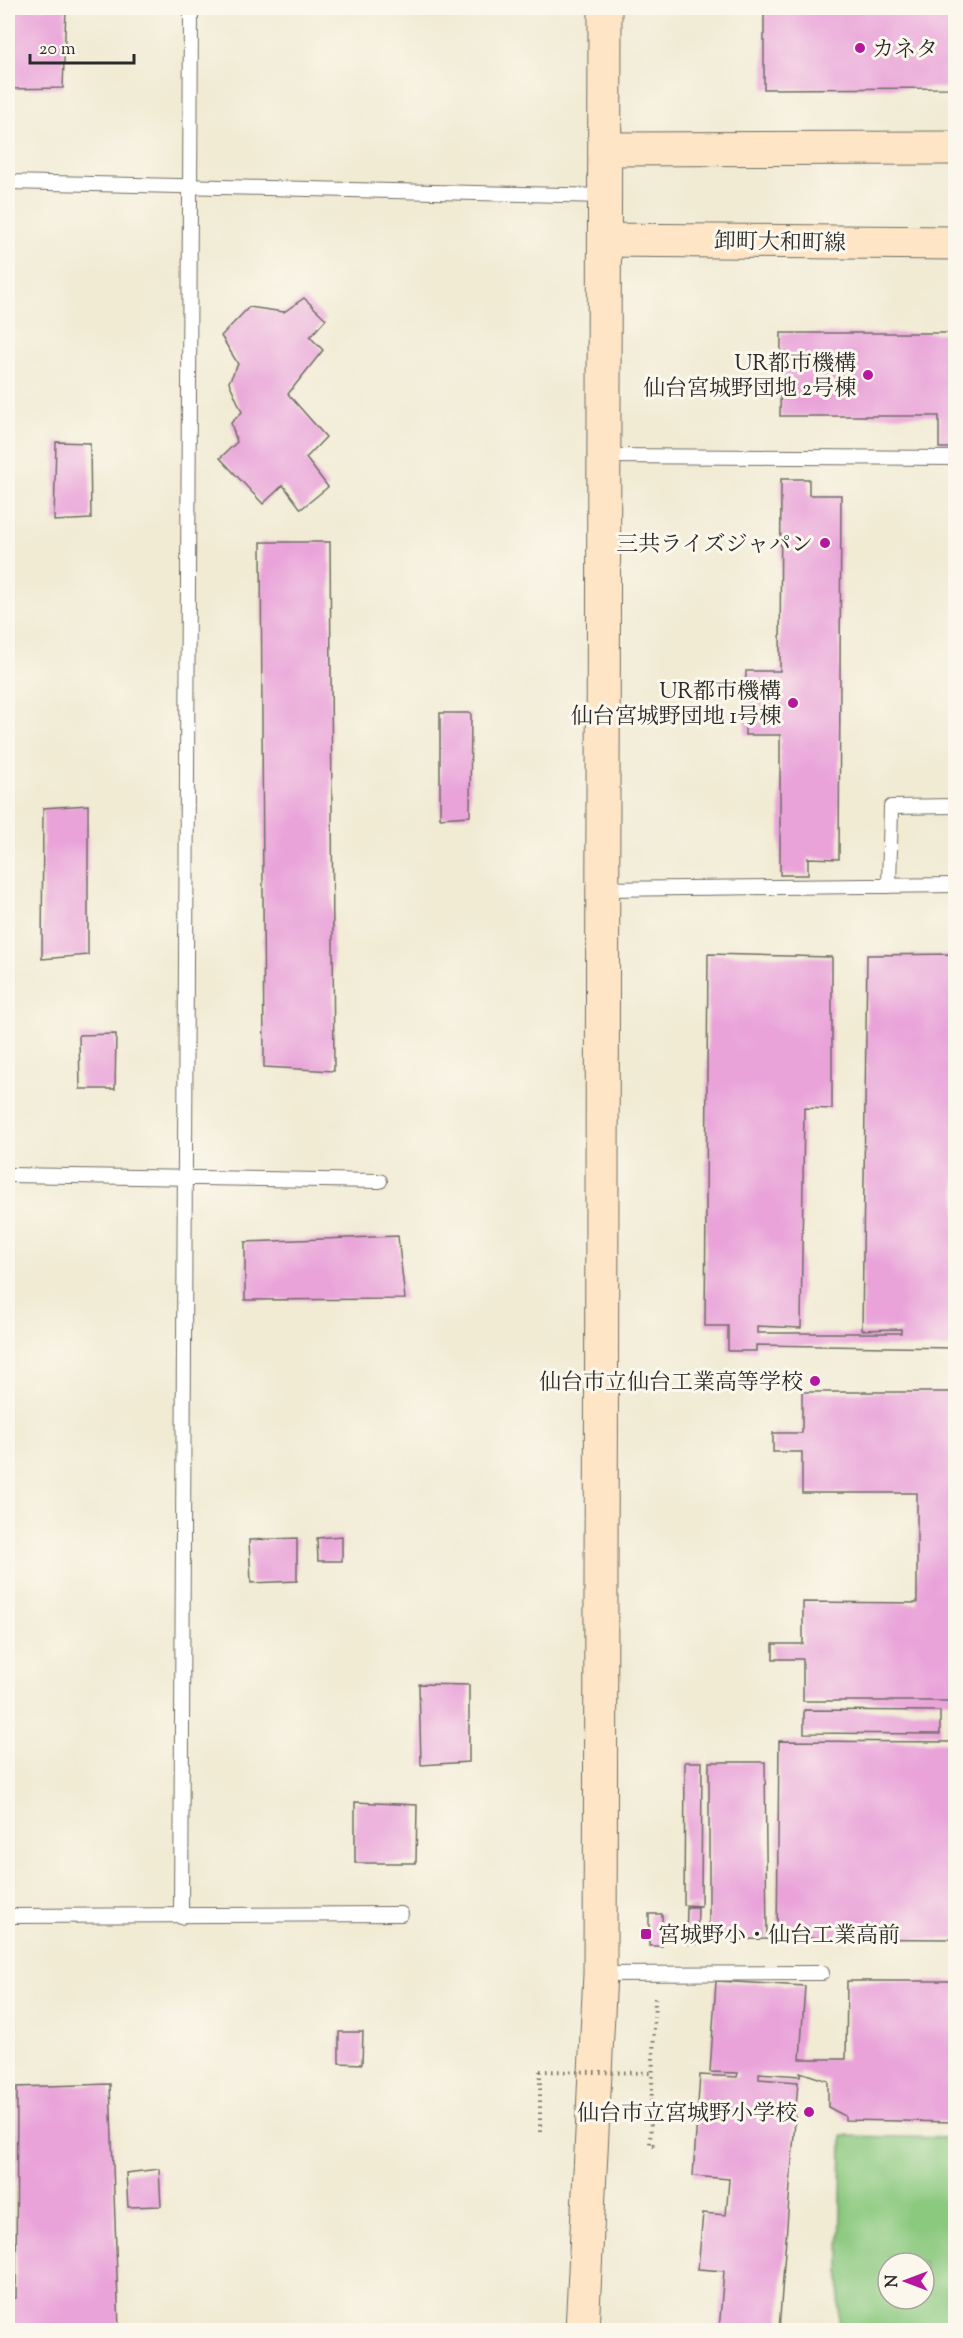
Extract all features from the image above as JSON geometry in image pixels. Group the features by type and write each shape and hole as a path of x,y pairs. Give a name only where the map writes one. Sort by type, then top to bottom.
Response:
{"street":[{"path":"582,2331 596,2096 600,1974 605,8"},
{"path":"605,148 956,148"},
{"name":"卸町大和町線","path":"605,240 956,243"}],"lane":[{"path":"181,1917 192,185 191,8"},
{"path":"8,182 605,196"},
{"path":"603,456 956,458"},
{"path":"889,886 891,807 956,806"},
{"path":"601,889 956,885"},
{"path":"8,1174 380,1180"},
{"path":"8,1916 181,1917 400,1914"},
{"path":"600,1974 822,1973"}],"path":[{"path":"655,2002 650,2145 657,2145"},
{"path":"540,2132 540,2071 653,2073"}],"green space":[{"path":"842,2136 955,2138 955,2330 839,2330"}],"building":[{"path":"8,8 66,8 63,88 8,89"},
{"name":"カネタ","path":"764,8 956,8 956,88 764,89"},
{"path":"304,298 326,319 310,337 323,350 288,394 326,437 306,458 328,487 301,509 283,485 263,504 220,458 237,442 231,423 242,412 229,382 238,364 221,336 249,307 284,312"},
{"name":"UR都市機構 仙台宮城野団地 2号棟","path":"781,333 956,333 956,448 939,448 939,416 780,416"},
{"path":"56,442 90,443 91,519 54,521"},
{"name":"UR都市機構 仙台宮城野団地 1号棟","path":"781,479 809,479 809,495 841,495 839,859 808,858 808,875 780,875 780,735 745,735 746,671 780,671"},
{"path":"261,542 330,542 334,1071 264,1067"},
{"path":"440,713 471,713 470,816 440,818"},
{"path":"88,805 88,955 42,959 43,808"},
{"path":"708,954 832,957 832,1109 804,1108 801,1328 757,1326 757,1333 901,1333 901,1329 862,1330 867,955 956,954 956,1348 756,1345 756,1351 728,1351 728,1326 705,1326"},
{"path":"116,1034 115,1089 80,1089 79,1035"},
{"path":"398,1236 405,1299 245,1300 245,1242"},
{"path":"802,1392 956,1392 956,1701 803,1701 803,1659 773,1659 773,1644 803,1644 803,1602 917,1603 917,1493 802,1493 802,1452 773,1452 773,1433 802,1433"},
{"path":"342,1536 342,1561 318,1561 317,1538"},
{"path":"297,1538 297,1581 251,1583 249,1540"},
{"path":"419,1684 469,1685 469,1762 421,1765"},
{"path":"804,1710 940,1711 940,1734 804,1733"},
{"path":"779,1741 956,1742 956,1939 777,1938"},
{"path":"685,1762 702,1762 701,1906 684,1905"},
{"path":"709,1762 765,1762 767,1939 709,1940"},
{"path":"355,1802 417,1805 416,1863 355,1863"},
{"path":"687,1907 698,1907 697,1944 686,1944"},
{"path":"649,1914 662,1914 662,1946 649,1946"},
{"path":"716,1981 805,1986 800,2059 846,2059 847,1981 956,1981 956,2122 845,2120 845,2116 828,2107 828,2081 800,2072 800,2076 759,2073 759,2079 798,2082 779,2330 719,2330 724,2271 698,2269 703,2213 726,2215 729,2179 693,2176 700,2075 737,2077 738,2073 710,2072"},
{"path":"339,2032 363,2032 362,2064 339,2063"},
{"path":"110,2084 119,2330 8,2330 8,2298 16,2298 17,2087"},
{"path":"159,2169 161,2206 128,2207 126,2173"}],"place":[{"name":"カネタ","path":"860,48"},
{"name":"UR都市機構 仙台宮城野団地 2号棟","path":"868,375"},
{"name":"三共ライズジャパン","path":"825,543"},
{"name":"UR都市機構 仙台宮城野団地 1号棟","path":"793,703"},
{"name":"仙台市立仙台工業高等学校","path":"815,1381"},
{"name":"宮城野小・仙台工業高前","path":"646,1934"},
{"name":"仙台市立宮城野小学校","path":"809,2112"}]}
